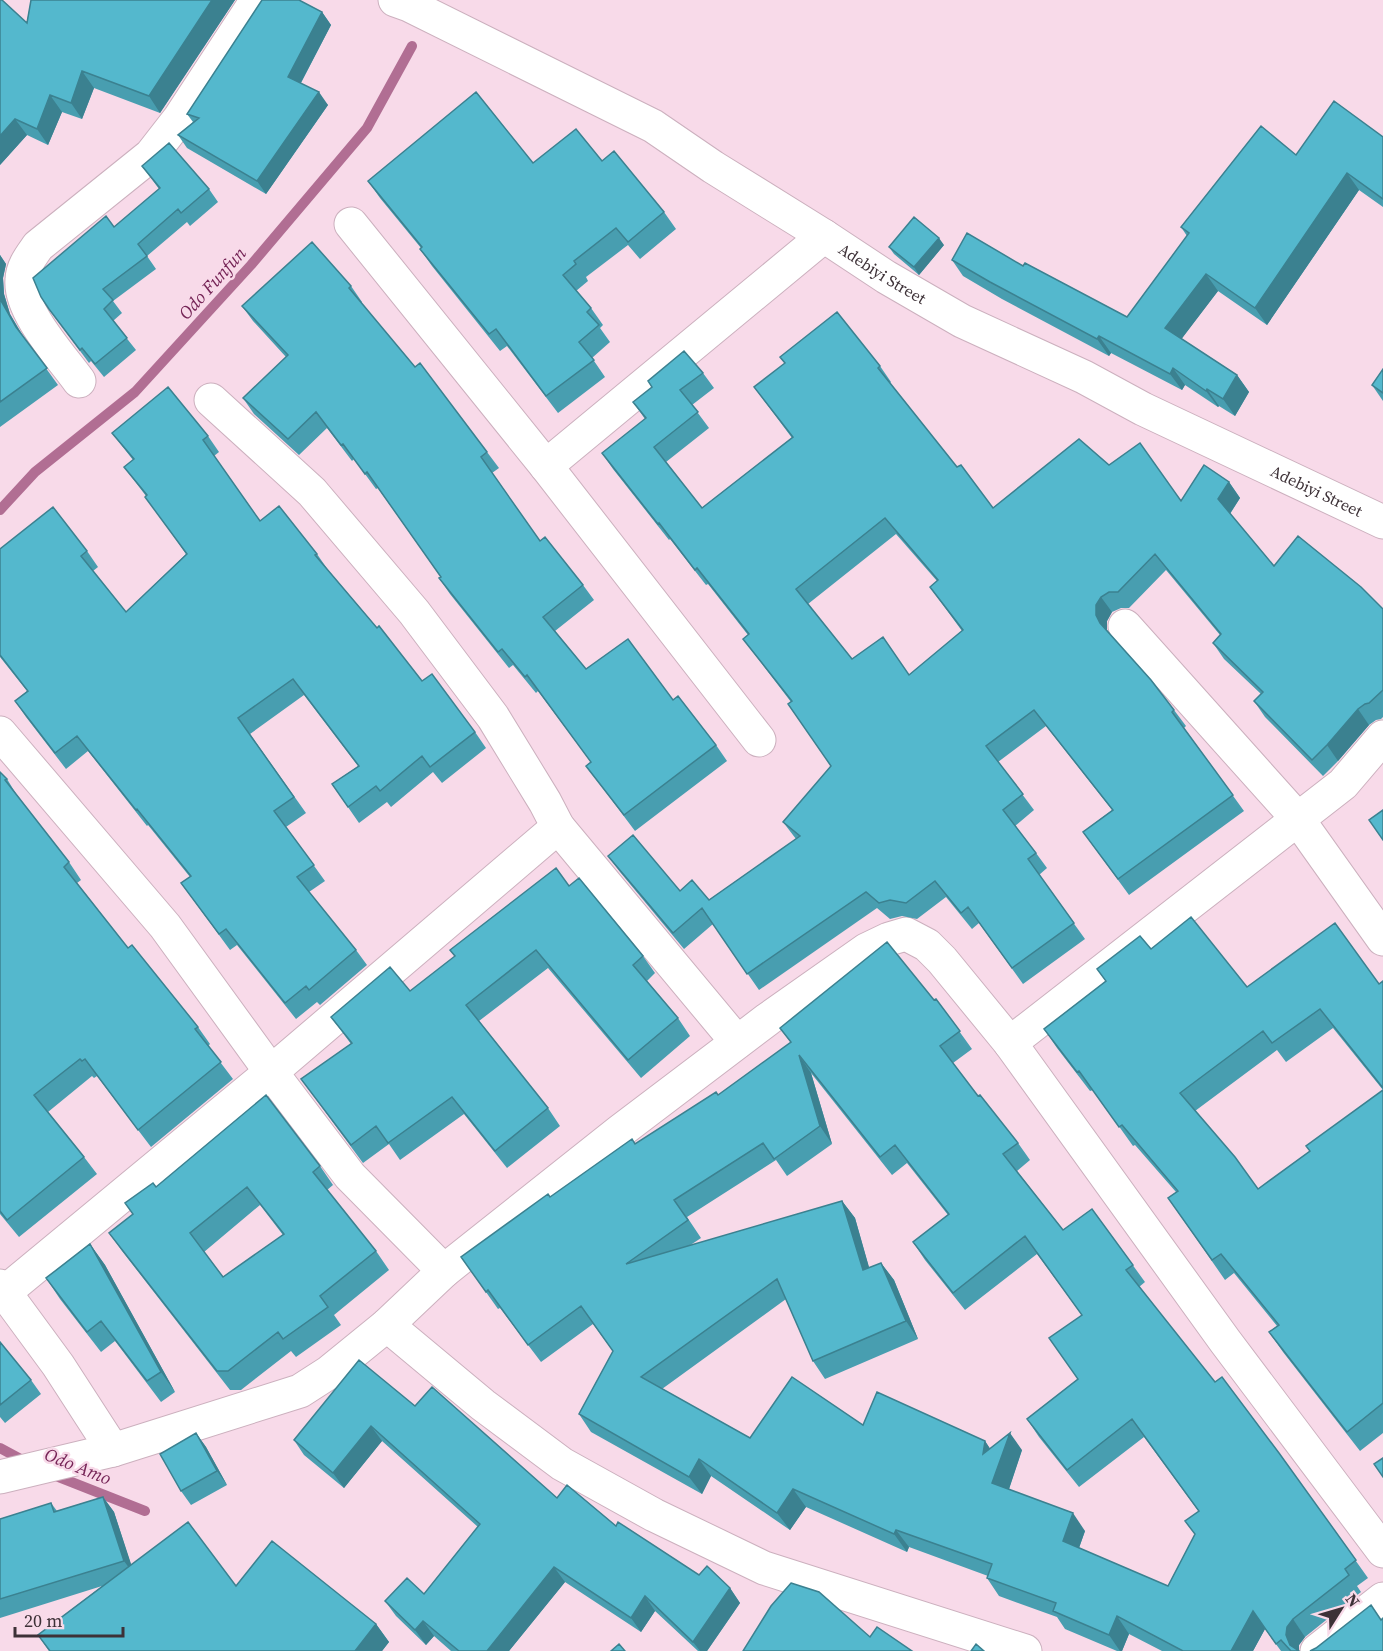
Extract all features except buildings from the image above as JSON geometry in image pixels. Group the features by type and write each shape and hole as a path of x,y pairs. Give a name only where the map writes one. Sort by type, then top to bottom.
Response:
{"street":[{"path":"79,381 34,319 24,300 21,279 28,260 38,246 151,155 179,119 257,0"},
{"name":"Adebiyi Street","path":"395,0 410,5 653,126 886,278 962,321 1084,377 1143,409 1383,522"},
{"path":"351,224 546,466 759,740"},
{"path":"546,466 824,236"},
{"path":"211,400 312,492 414,612 493,717 558,827 737,1042"},
{"path":"1125,626 1297,818 1383,939"},
{"path":"0,733 165,926 270,1072 350,1176 444,1271"},
{"path":"1010,1043 1343,784 1383,737"},
{"path":"114,1450 58,1365 2,1289 270,1072 558,827"},
{"path":"0,1477 114,1450 300,1391 328,1373 387,1325 444,1271 737,1042 866,950 906,934 927,945 942,960 1010,1043 1225,1341 1383,1551"},
{"path":"387,1325 483,1405 562,1464 654,1515 764,1568 1025,1651"},
{"path":"1317,1651 1383,1599"}],"waterway":[{"name":"Odo Funfun","path":"0,510 35,472 135,392 251,265 367,128 412,46"},
{"name":"Odo Amo","path":"0,1448 26,1462"},
{"name":"Odo Amo","path":"51,1474 145,1511"}]}
